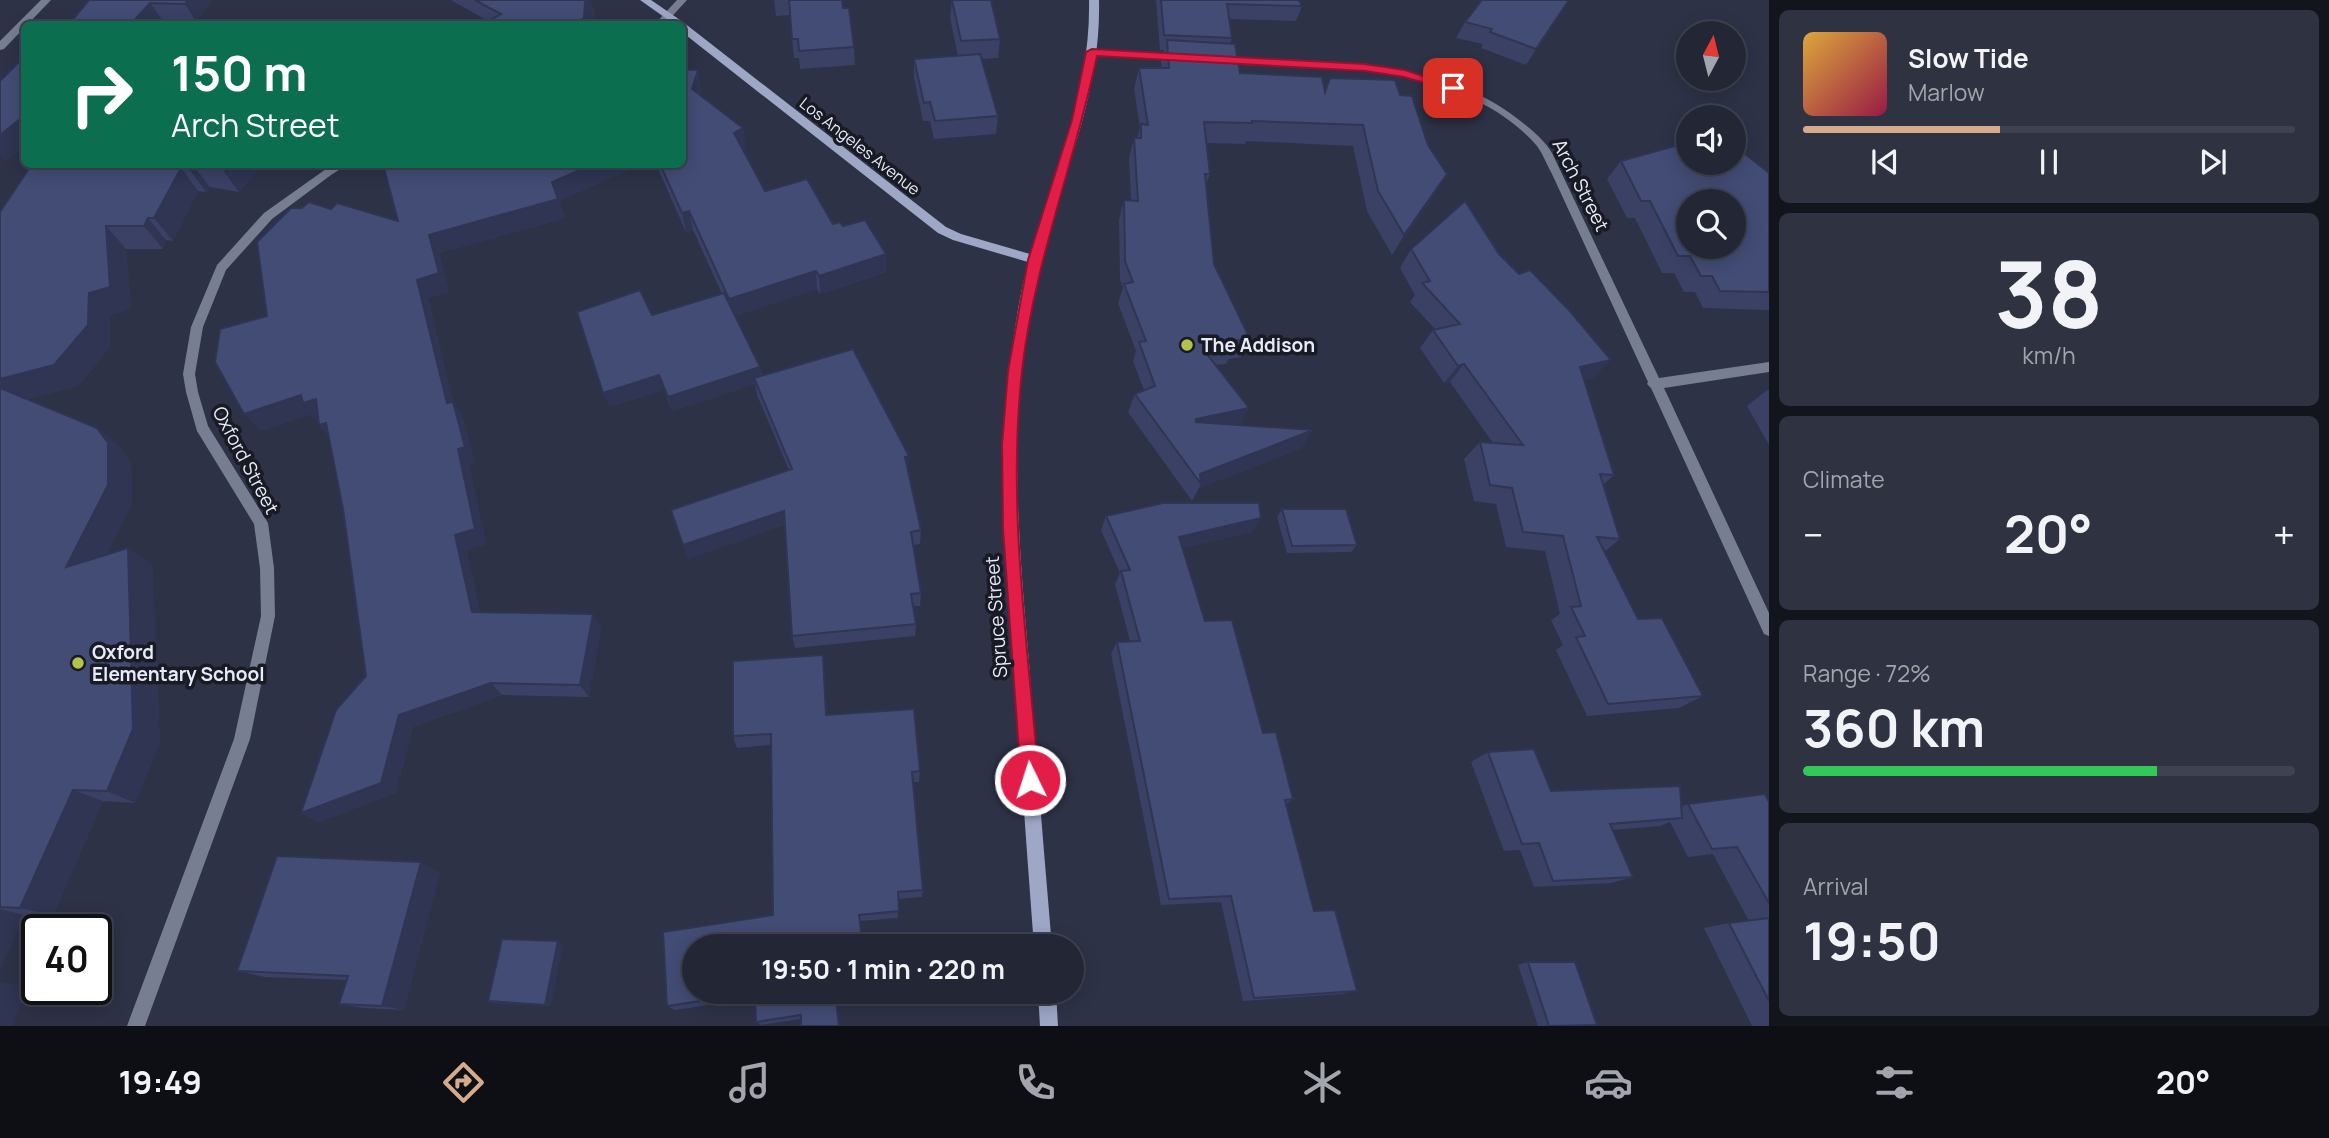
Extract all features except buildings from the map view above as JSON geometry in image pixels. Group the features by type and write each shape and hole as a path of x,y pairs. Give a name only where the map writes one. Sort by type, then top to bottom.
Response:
{"street":[{"path":"25,21 46,0"},
{"name":"Los Angeles Avenue","path":"645,0 675,21"},
{"path":"663,21 682,0"},
{"name":"Spruce Street","path":"1042,934 1013,558 1010,445 1015,371 1034,260 1078,120 1092,52 1094,0"},
{"path":"0,47 21,26"},
{"name":"Los Angeles Avenue","path":"686,30 942,230 968,241 1034,260"},
{"path":"1092,52 1190,58"},
{"name":"Arch Street","path":"1203,59 1365,67 1405,74 1453,88 1503,113 1540,143 1558,174 1653,384 1769,629"},
{"name":"Oxford Street","path":"136,1026 242,739 268,616 267,568 261,523 202,427 192,392 189,374 197,327 221,268 268,216 335,168"},
{"path":"1653,384 1769,367"},
{"path":"1048,1004 1049,1026"}],"place":[{"name":"The Addison","path":"1187,345"},
{"name":"Oxford Elementary School","path":"78,663"}],"route":[{"path":"1030,780 1011,529 1010,445 1015,371 1034,260 1078,120 1092,52 1365,67 1405,74 1453,88"}]}
